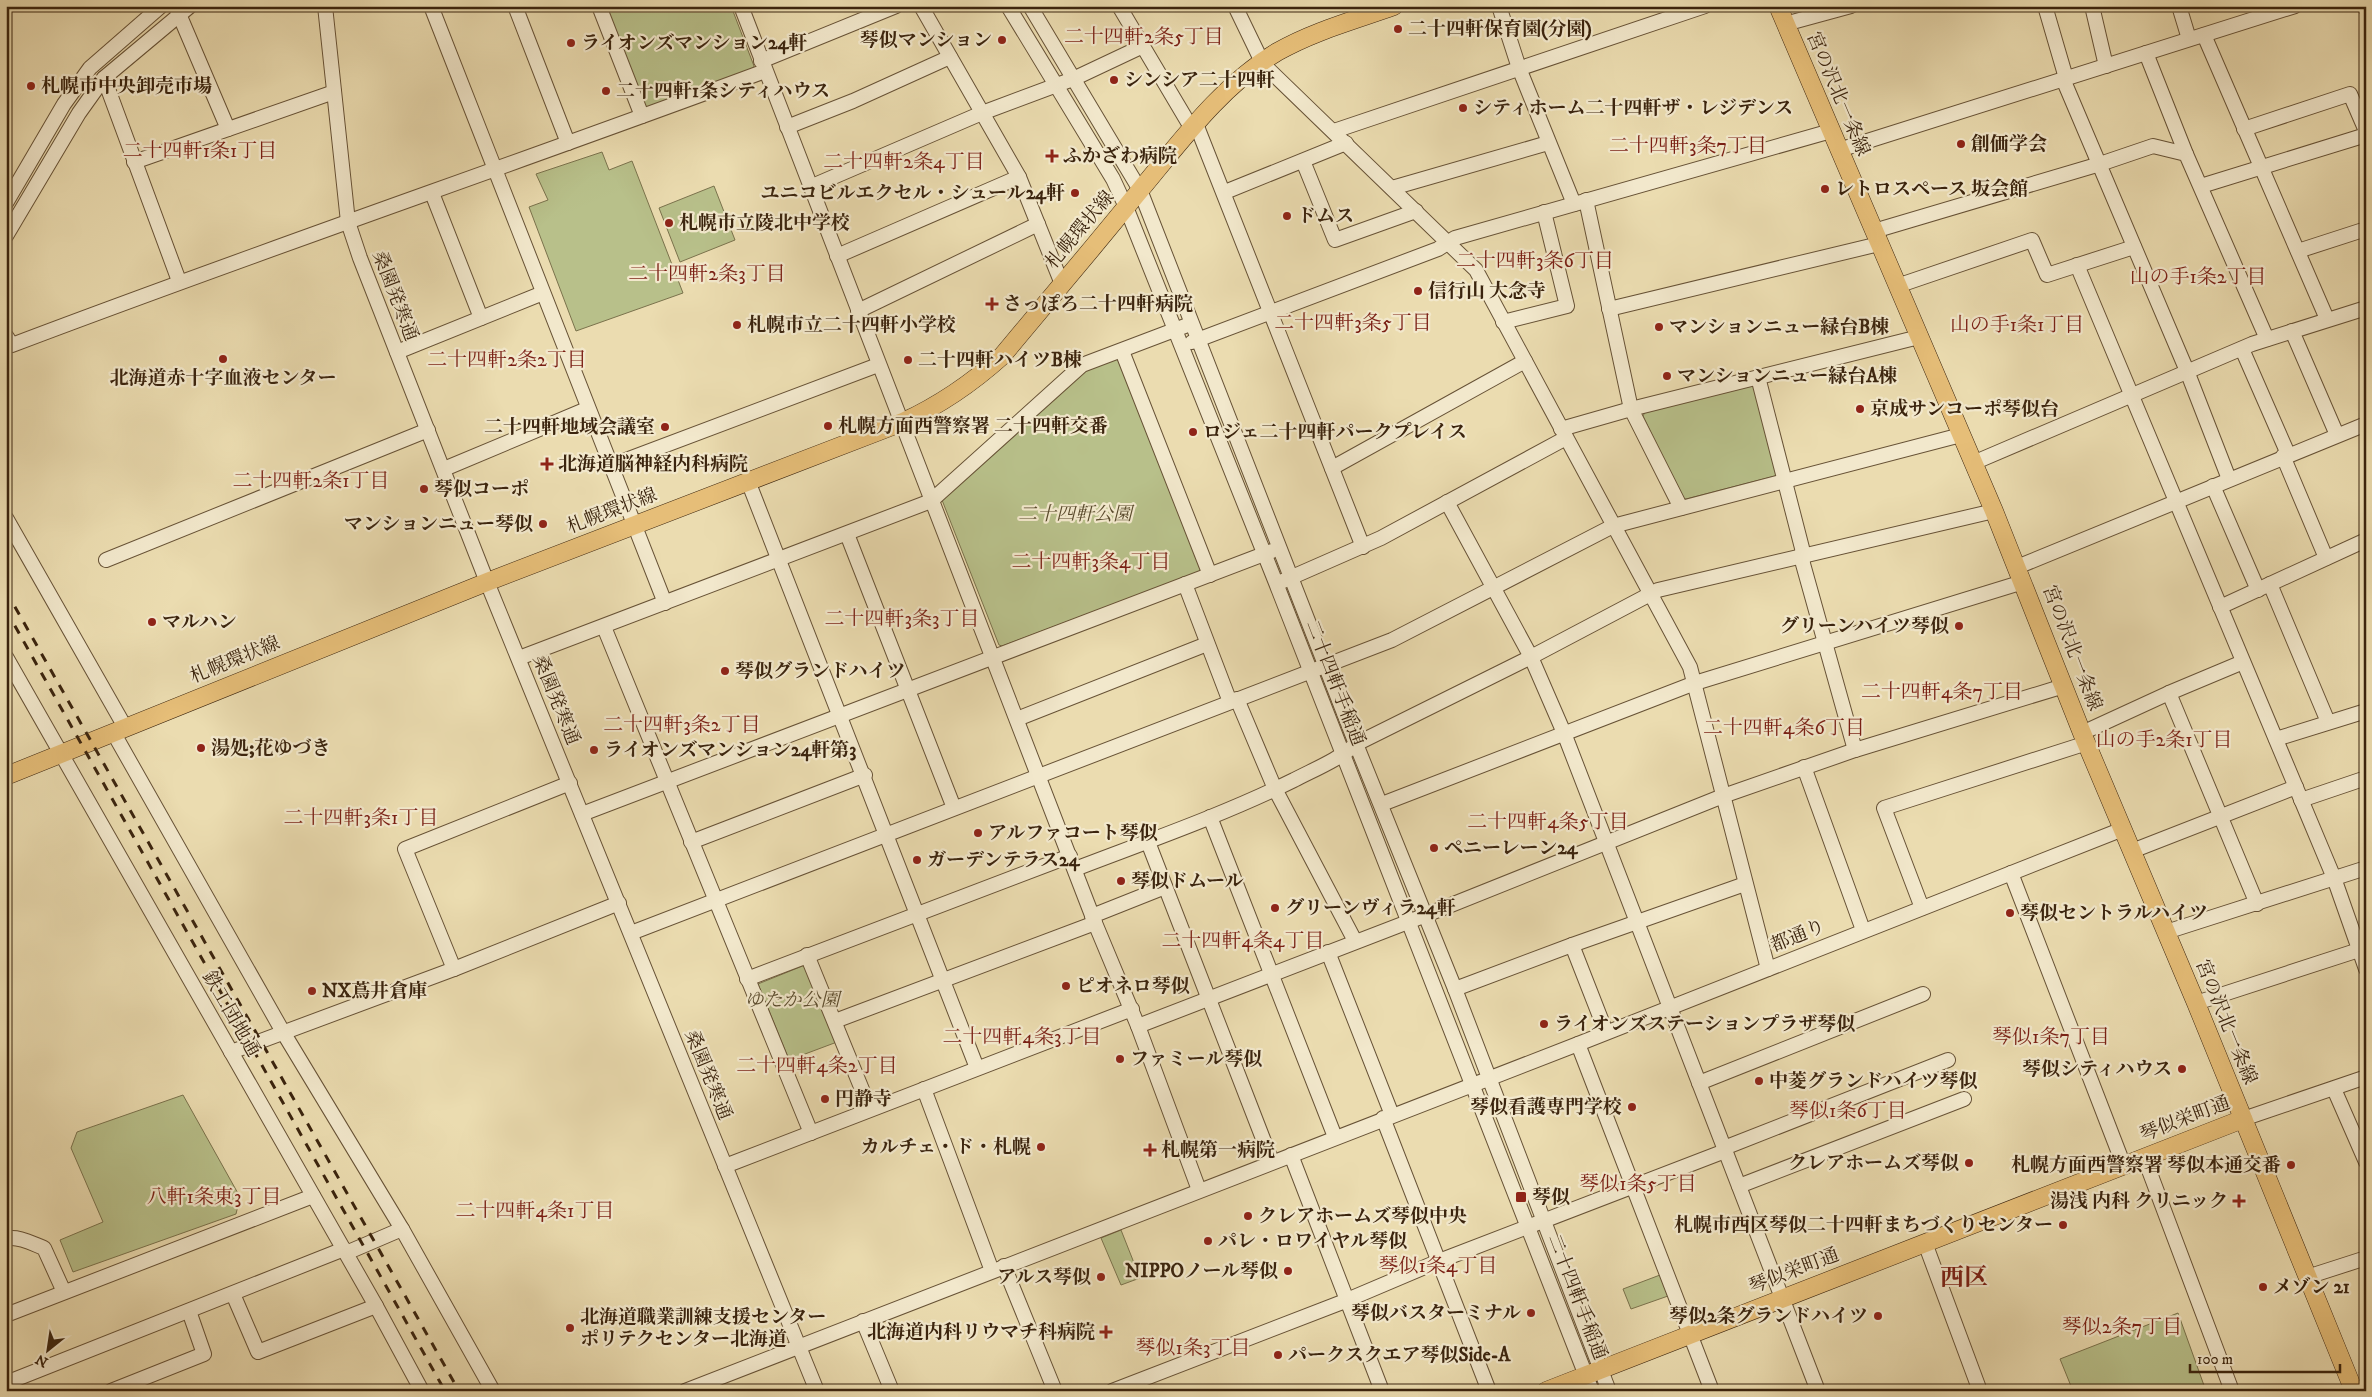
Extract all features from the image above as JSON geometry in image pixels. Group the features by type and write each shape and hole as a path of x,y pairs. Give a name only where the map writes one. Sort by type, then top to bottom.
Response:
{"main road":[{"name":"札幌環状線","path":"6,776 487,582 903,422 940,404 980,376 1002,356 1194,127 1237,83 1275,54 1319,32 1394,6"},
{"name":"宮の沢北一条線","path":"1778,6 1994,511 2084,738 2196,1003 2354,1391"},
{"name":"琴似栄町通","path":"1546,1391 1593,1378 1691,1334 2243,1119"}],"street":[{"path":"6,203 81,80 98,60 161,6"},
{"name":"桑園発寒通","path":"325,6 348,222 487,582 817,1391"},
{"path":"431,6 665,603"},
{"path":"515,6 568,143"},
{"path":"599,6 642,116"},
{"path":"741,6 1038,776 1132,1010 1199,1190"},
{"path":"6,336 12,345 179,281 495,170 642,116 763,66 896,6"},
{"path":"921,6 1018,177 1062,284"},
{"name":"二十四軒手稲通","path":"1008,6 1054,85 1113,179 1126,207 1265,554 1529,1227 1593,1378 1609,1391"},
{"name":"二十四軒手稲通","path":"1030,6 1140,190 1356,744 1426,915 1487,1078 1544,1221 1593,1378"},
{"path":"1120,6 1194,127 1225,192 1363,547"},
{"path":"1235,6 1263,64 1476,270 1690,667 1768,968"},
{"path":"1499,6 1519,68 1548,143 1580,202 1609,309 1631,410 1681,508"},
{"path":"1334,131 1705,6"},
{"path":"1785,24 1851,6"},
{"path":"2044,6 2065,79 2187,371 2229,479"},
{"path":"2092,6 2106,66"},
{"path":"2179,6 2189,39"},
{"path":"1839,150 2204,35 2257,12 2295,6"},
{"path":"6,236 79,113 104,78 182,9 228,129"},
{"path":"2204,35 2327,319"},
{"path":"810,187 982,113 1073,79 1143,46"},
{"path":"2146,53 2186,154 2267,339"},
{"path":"787,127 853,101 950,57"},
{"path":"104,78 179,281"},
{"path":"134,162 334,92"},
{"path":"2244,129 2350,94 2366,131"},
{"path":"1182,346 1438,249 1455,238 1831,131"},
{"path":"2201,186 2366,136"},
{"path":"1225,192 1346,143"},
{"path":"1392,188 1548,143"},
{"path":"1609,309 1877,238 2153,146 2186,154"},
{"path":"1302,161 1335,240 1416,211"},
{"path":"837,256 1018,177"},
{"path":"432,192 481,318"},
{"path":"1504,322 1567,306 1544,212"},
{"path":"858,311 1038,224"},
{"path":"2298,251 2366,229"},
{"path":"1897,286 2032,240 2047,275 2134,247"},
{"path":"2077,265 2334,878 2362,949 2366,969"},
{"path":"397,352 543,293"},
{"path":"1973,463 2187,371 2267,339 2366,308"},
{"path":"519,658 931,501 1082,365 1193,324"},
{"path":"2292,331 2337,435"},
{"path":"1276,584 1300,572 1363,547 1447,502 1563,434 1631,410 1918,337"},
{"path":"2242,349 2326,558"},
{"path":"1122,351 1210,575"},
{"path":"1332,468 1525,361"},
{"path":"610,466 878,365"},
{"path":"1758,377 1802,556 1855,750"},
{"path":"444,469 587,408"},
{"path":"1382,804 1695,683 1825,643 2020,574 2175,501 2366,424"},
{"path":"106,560 428,430"},
{"path":"631,933 1392,640 1613,526 1961,435"},
{"path":"748,481 841,715 977,1068"},
{"path":"2213,486 2264,587 2328,722"},
{"path":"1447,502 1495,587 1531,657 1564,733 1818,1391"},
{"path":"746,979 918,913 1072,862 1148,842 1275,790 1343,755 1356,744 1531,657 1658,590 1994,511"},
{"path":"6,518 283,1032 402,1228 493,1391"},
{"path":"847,534 954,808"},
{"path":"2220,607 2366,540"},
{"path":"582,814 1280,549"},
{"path":"1185,584 1207,644 1275,790 1355,941"},
{"path":"604,627 810,1133"},
{"path":"1016,719 1207,644"},
{"name":"鉄工団地通","path":"6,657 345,1251 422,1391"},
{"path":"1922,908 1884,808 2084,738 2169,692 2243,662"},
{"path":"1138,1026 1210,1000 1723,796 1855,750 2064,686"},
{"path":"2169,692 2257,904"},
{"path":"2276,739 2366,711"},
{"path":"1804,767 1863,930"},
{"path":"691,842 864,775"},
{"path":"2132,851 2221,816 2299,793 2366,778"},
{"path":"454,969 405,849 570,783"},
{"path":"1210,817 1335,1137"},
{"name":"都通り","path":"684,1391 702,1388 799,1346 1578,1044 2123,829"},
{"path":"1148,842 1272,1162"},
{"path":"2166,932 2366,868"},
{"path":"2011,873 2124,1166"},
{"path":"1455,990 1572,945 1745,884"},
{"path":"835,1021 1094,919 1166,887"},
{"path":"231,1052 454,969 619,903"},
{"path":"1572,945 1606,1032"},
{"path":"2196,1003 2362,949"},
{"path":"1328,952 1439,1261 1489,1391"},
{"path":"807,955 870,1109"},
{"path":"1699,1083 1923,994"},
{"path":"724,1166 1132,1010"},
{"path":"1578,1044 1712,1391"},
{"path":"1112,1391 1439,1261 1634,1187 1948,1060"},
{"name":"琴似栄町通","path":"2243,1119 2366,1077"},
{"path":"924,1089 998,1268 1055,1391"},
{"path":"2334,1089 2366,1162"},
{"path":"1739,1186 1964,1099"},
{"path":"1291,1155 1382,1391"},
{"path":"2144,1157 2232,1391"},
{"path":"6,1315 313,1196"},
{"path":"6,1383 402,1228"},
{"path":"6,1239 10,1237 44,1248 64,1292"},
{"path":"1925,1243 1980,1391"},
{"path":"2307,1277 2366,1258"},
{"path":"233,1294 258,1352 376,1306"},
{"path":"111,1391 204,1354 189,1311"},
{"path":"863,1321 892,1391"}],"green space":[{"path":"606,6 731,6 754,66 753,70 646,109"},
{"path":"602,152 609,170 632,161 683,293 576,331 529,207 548,200 536,174"},
{"path":"714,186 735,240 680,262 659,208"},
{"name":"二十四軒公園","path":"1119,358 1202,571 1002,646 999,645 942,500 1086,371"},
{"path":"1751,385 1755,387 1777,473 1775,476 1686,499 1682,498 1643,416 1645,412"},
{"name":"ゆたか公園","path":"805,965 837,1042 789,1060 758,984"},
{"path":"183,1095 240,1197 236,1214 73,1272 60,1240 103,1222 71,1148 77,1132"},
{"path":"1121,1230 1140,1278 1121,1285 1101,1238"},
{"path":"1660,1275 1668,1296 1631,1309 1623,1289"},
{"path":"2178,1313 2206,1391 2073,1391 2060,1359"}],"railway":[{"path":"6,591 459,1391"},
{"path":"6,610 445,1391"}],"place":[{"name":"二十四軒保育園(分園)","path":"1398,29"},
{"name":"琴似マンション","path":"1002,40"},
{"name":"ライオンズマンション24軒","path":"571,43"},
{"name":"シンシア二十四軒","path":"1114,80"},
{"name":"札幌市中央卸売市場","path":"31,86"},
{"name":"二十四軒1条シティハウス","path":"606,91"},
{"name":"シティホーム二十四軒ザ・レジデンス","path":"1463,108"},
{"name":"創価学会","path":"1961,144"},
{"name":"ふかざわ病院","path":"1052,156"},
{"name":"レトロスペース 坂会館","path":"1825,189"},
{"name":"ユニコビルエクセル・シュール24軒","path":"1075,193"},
{"name":"ドムス","path":"1287,216"},
{"name":"札幌市立陵北中学校","path":"669,223"},
{"name":"信行山 大念寺","path":"1418,291"},
{"name":"さっぽろ二十四軒病院","path":"992,304"},
{"name":"札幌市立二十四軒小学校","path":"737,325"},
{"name":"マンションニュー緑台B棟","path":"1659,327"},
{"name":"北海道赤十字血液センター","path":"223,359"},
{"name":"二十四軒ハイツB棟","path":"908,360"},
{"name":"マンションニュー緑台A棟","path":"1667,376"},
{"name":"京成サンコーポ琴似台","path":"1860,409"},
{"name":"札幌方面西警察署 二十四軒交番","path":"828,426"},
{"name":"二十四軒地域会議室","path":"665,427"},
{"name":"ロジェ二十四軒パークプレイス","path":"1193,432"},
{"name":"北海道脳神経内科病院","path":"547,464"},
{"name":"琴似コーポ","path":"424,489"},
{"name":"マンションニュー琴似","path":"543,524"},
{"name":"マルハン","path":"152,622"},
{"name":"グリーンハイツ琴似","path":"1959,626"},
{"name":"琴似グランドハイツ","path":"725,671"},
{"name":"湯処;花ゆづき","path":"201,748"},
{"name":"ライオンズマンション24軒第3","path":"594,750"},
{"name":"アルファコート琴似","path":"978,833"},
{"name":"ペニーレーン24","path":"1434,848"},
{"name":"ガーデンテラス24","path":"917,860"},
{"name":"琴似ドムール","path":"1121,881"},
{"name":"グリーンヴィラ24軒","path":"1275,908"},
{"name":"琴似セントラルハイツ","path":"2010,913"},
{"name":"ピオネロ琴似","path":"1066,986"},
{"name":"NX蔦井倉庫","path":"312,991"},
{"name":"ライオンズステーションプラザ琴似","path":"1544,1024"},
{"name":"ファミール琴似","path":"1120,1059"},
{"name":"琴似シティハウス","path":"2182,1069"},
{"name":"中菱グランドハイツ琴似","path":"1759,1081"},
{"name":"円静寺","path":"825,1099"},
{"name":"琴似看護専門学校","path":"1632,1107"},
{"name":"カルチェ・ド・札幌","path":"1041,1147"},
{"name":"札幌第一病院","path":"1150,1150"},
{"name":"クレアホームズ琴似","path":"1969,1163"},
{"name":"札幌方面西警察署 琴似本通交番","path":"2291,1165"},
{"name":"琴似","path":"1521,1197"},
{"name":"湯浅 内科 クリニック","path":"2239,1201"},
{"name":"クレアホームズ琴似中央","path":"1248,1216"},
{"name":"札幌市西区琴似二十四軒まちづくりセンター","path":"2063,1225"},
{"name":"パレ・ロワイヤル琴似","path":"1208,1241"},
{"name":"NIPPOノール琴似","path":"1288,1271"},
{"name":"アルス琴似","path":"1101,1277"},
{"name":"メゾン 21","path":"2263,1287"},
{"name":"琴似バスターミナル","path":"1531,1313"},
{"name":"琴似2条グランドハイツ","path":"1878,1316"},
{"name":"北海道職業訓練支援センター ポリテクセンター北海道","path":"570,1328"},
{"name":"北海道内科リウマチ科病院","path":"1106,1332"},
{"name":"パークスクエア琴似Side-A","path":"1278,1355"}],"district":[{"name":"二十四軒2条5丁目","path":"1144,37"},
{"name":"二十四軒3条7丁目","path":"1688,146"},
{"name":"二十四軒1条1丁目","path":"200,151"},
{"name":"二十四軒2条4丁目","path":"904,162"},
{"name":"二十四軒3条6丁目","path":"1535,261"},
{"name":"二十四軒2条3丁目","path":"707,274"},
{"name":"山の手1条2丁目","path":"2198,277"},
{"name":"二十四軒3条5丁目","path":"1353,323"},
{"name":"山の手1条1丁目","path":"2017,325"},
{"name":"二十四軒2条2丁目","path":"507,360"},
{"name":"二十四軒2条1丁目","path":"311,481"},
{"name":"二十四軒3条4丁目","path":"1091,562"},
{"name":"二十四軒3条3丁目","path":"902,619"},
{"name":"二十四軒4条7丁目","path":"1942,692"},
{"name":"二十四軒3条2丁目","path":"682,725"},
{"name":"二十四軒4条6丁目","path":"1784,728"},
{"name":"山の手2条1丁目","path":"2164,740"},
{"name":"二十四軒3条1丁目","path":"361,818"},
{"name":"二十四軒4条5丁目","path":"1548,822"},
{"name":"二十四軒4条4丁目","path":"1243,941"},
{"name":"二十四軒4条3丁目","path":"1022,1037"},
{"name":"琴似1条7丁目","path":"2051,1037"},
{"name":"二十四軒4条2丁目","path":"817,1066"},
{"name":"琴似1条6丁目","path":"1848,1111"},
{"name":"琴似1条5丁目","path":"1638,1184"},
{"name":"八軒1条東3丁目","path":"214,1197"},
{"name":"二十四軒4条1丁目","path":"535,1211"},
{"name":"琴似1条4丁目","path":"1438,1266"},
{"name":"西区","path":"1964,1278"},
{"name":"琴似2条7丁目","path":"2122,1327"},
{"name":"琴似1条3丁目","path":"1193,1348"}]}
